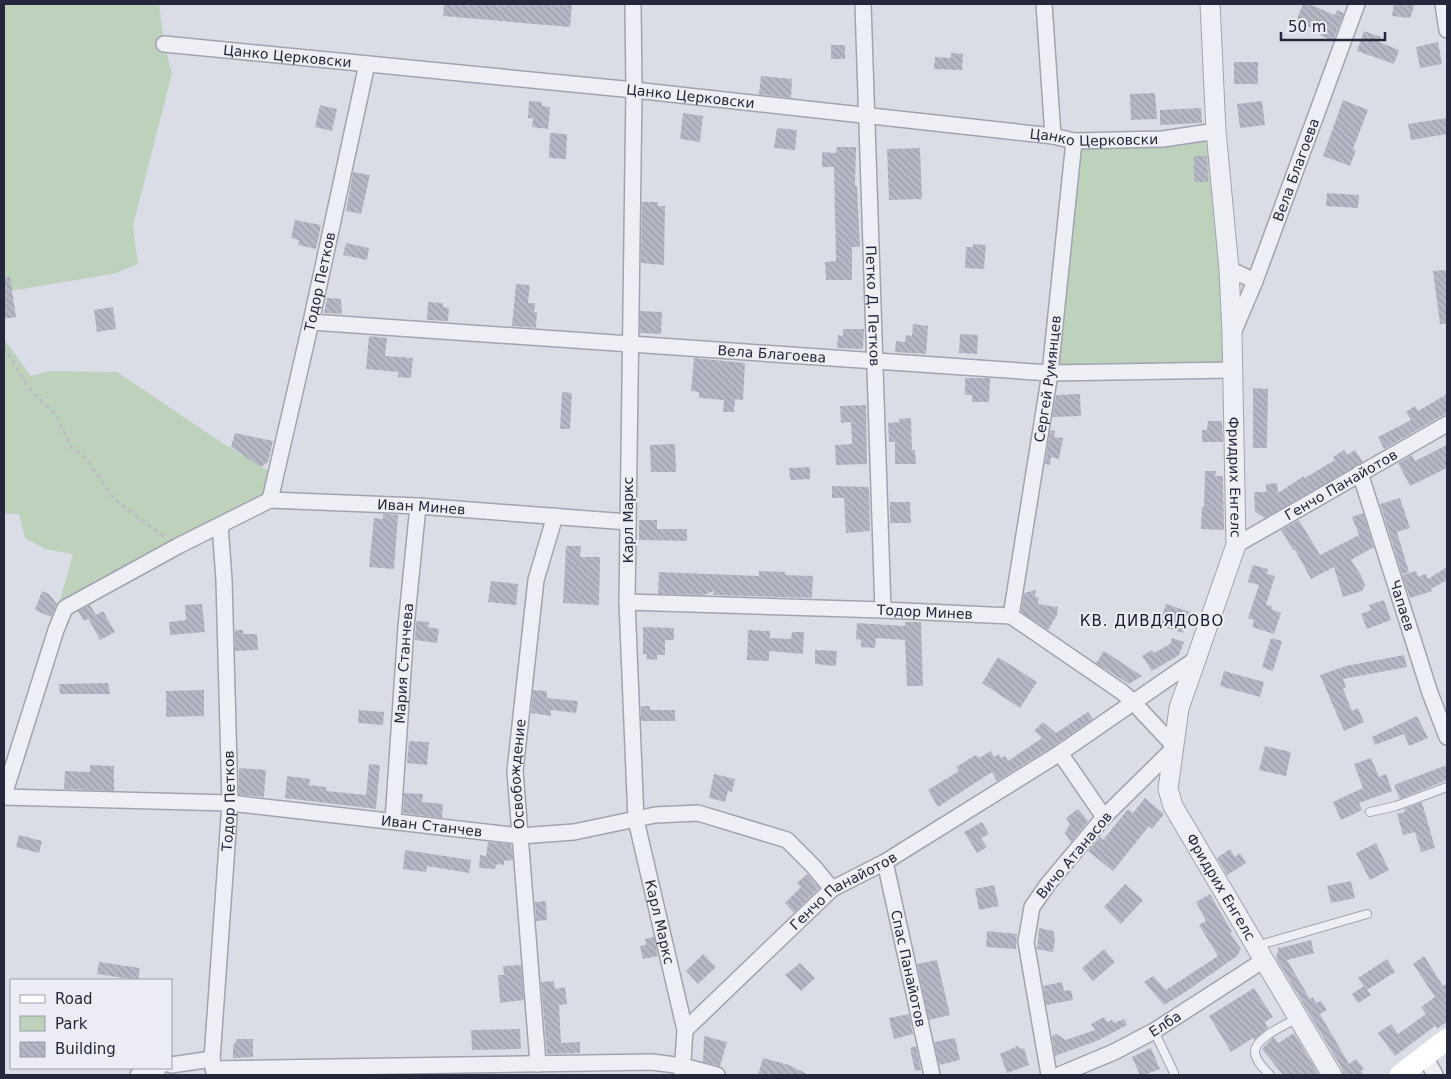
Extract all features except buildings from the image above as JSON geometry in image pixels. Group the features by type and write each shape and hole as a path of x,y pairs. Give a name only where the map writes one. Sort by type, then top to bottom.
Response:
{"main road":[{"path":"1400,1075 1447,1039"}],"street":[{"name":"Карл Маркс","path":"633,4 634,90 629,345 627,602 636,820 684,1030"},
{"name":"Петко Д. Петков","path":"863,4 865,116 875,361 882,610"},
{"path":"1044,4 1053,136"},
{"name":"Фридрих Енгелс","path":"1210,4 1216,131 1229,269 1234,370 1236,545 1179,708 1168,789 1173,806 1332,1075"},
{"name":"Вела Благоева","path":"1232,334 1255,281 1358,4"},
{"path":"1443,4 1447,30"},
{"name":"Цанко Церковски","path":"164,44 634,90 1053,136 1074,141 1163,139 1216,131"},
{"name":"Тодор Петков","path":"270,500 367,64"},
{"name":"Сергей Румянцев","path":"1011,616 1050,372 1074,141"},
{"path":"1229,269 1255,281"},
{"name":"Вела Благоева","path":"311,322 1050,372 1234,370"},
{"name":"Генчо Панайотов","path":"1236,545 1447,424"},
{"name":"Чапаев","path":"1360,473 1430,693 1447,737"},
{"name":"Иван Минев","path":"4,796 64,608 178,546 270,500 418,506 628,522"},
{"name":"Мария Станчева","path":"393,821 406,627 418,506"},
{"name":"Освобождение","path":"538,1064 515,771 536,580 555,516"},
{"name":"Тодор Петков","path":"213,1068 230,803 224,580 220,525"},
{"name":"Тодор Минев","path":"627,602 1011,616"},
{"path":"1011,616 1122,692 1175,747"},
{"name":"Генчо Панайотов","path":"684,1030 832,889 885,862 1060,753 1196,659"},
{"name":"Вичо Атанасов","path":"1049,1075 1026,942 1032,907 1048,884 1104,817 1175,747"},
{"path":"1060,753 1104,817"},
{"name":"Иван Станчев","path":"4,796 230,803 520,836 574,832 655,815 698,813 787,840 813,866 832,889"},
{"name":"Спас Панайотов","path":"885,862 932,1075"},
{"name":"Елба","path":"1059,1075 1114,1052 1154,1031 1260,954"},
{"path":"682,1071 684,1030"},
{"path":"1425,1056 1435,1075"},
{"path":"172,1065 213,1068 652,1062 682,1071 717,1075"},
{"path":"138,1075 156,1069"}],"lane":[{"path":"1370,812 1396,806 1447,787"},
{"name":"Елба","path":"1260,954 1263,944 1368,914"},
{"path":"1270,1075 1258,1062 1254,1053 1256,1046 1262,1039 1298,1018"},
{"path":"1154,1031 1174,1073"}],"path":[{"path":"4,347 29,388 56,415 72,448 86,457 114,499 178,546"}],"green space":[{"path":"4,4 159,4 164,44 172,73 133,226 138,264 113,274 4,292"},
{"path":"1216,131 1234,370 1050,373 1074,141"},
{"path":"4,339 31,376 51,371 117,372 224,444 276,475 270,500 65,608 60,600 73,554 45,549 25,538 19,514 4,514"}],"district":[{"name":"КВ. ДИВДЯДОВО","path":"1152,621"}]}
